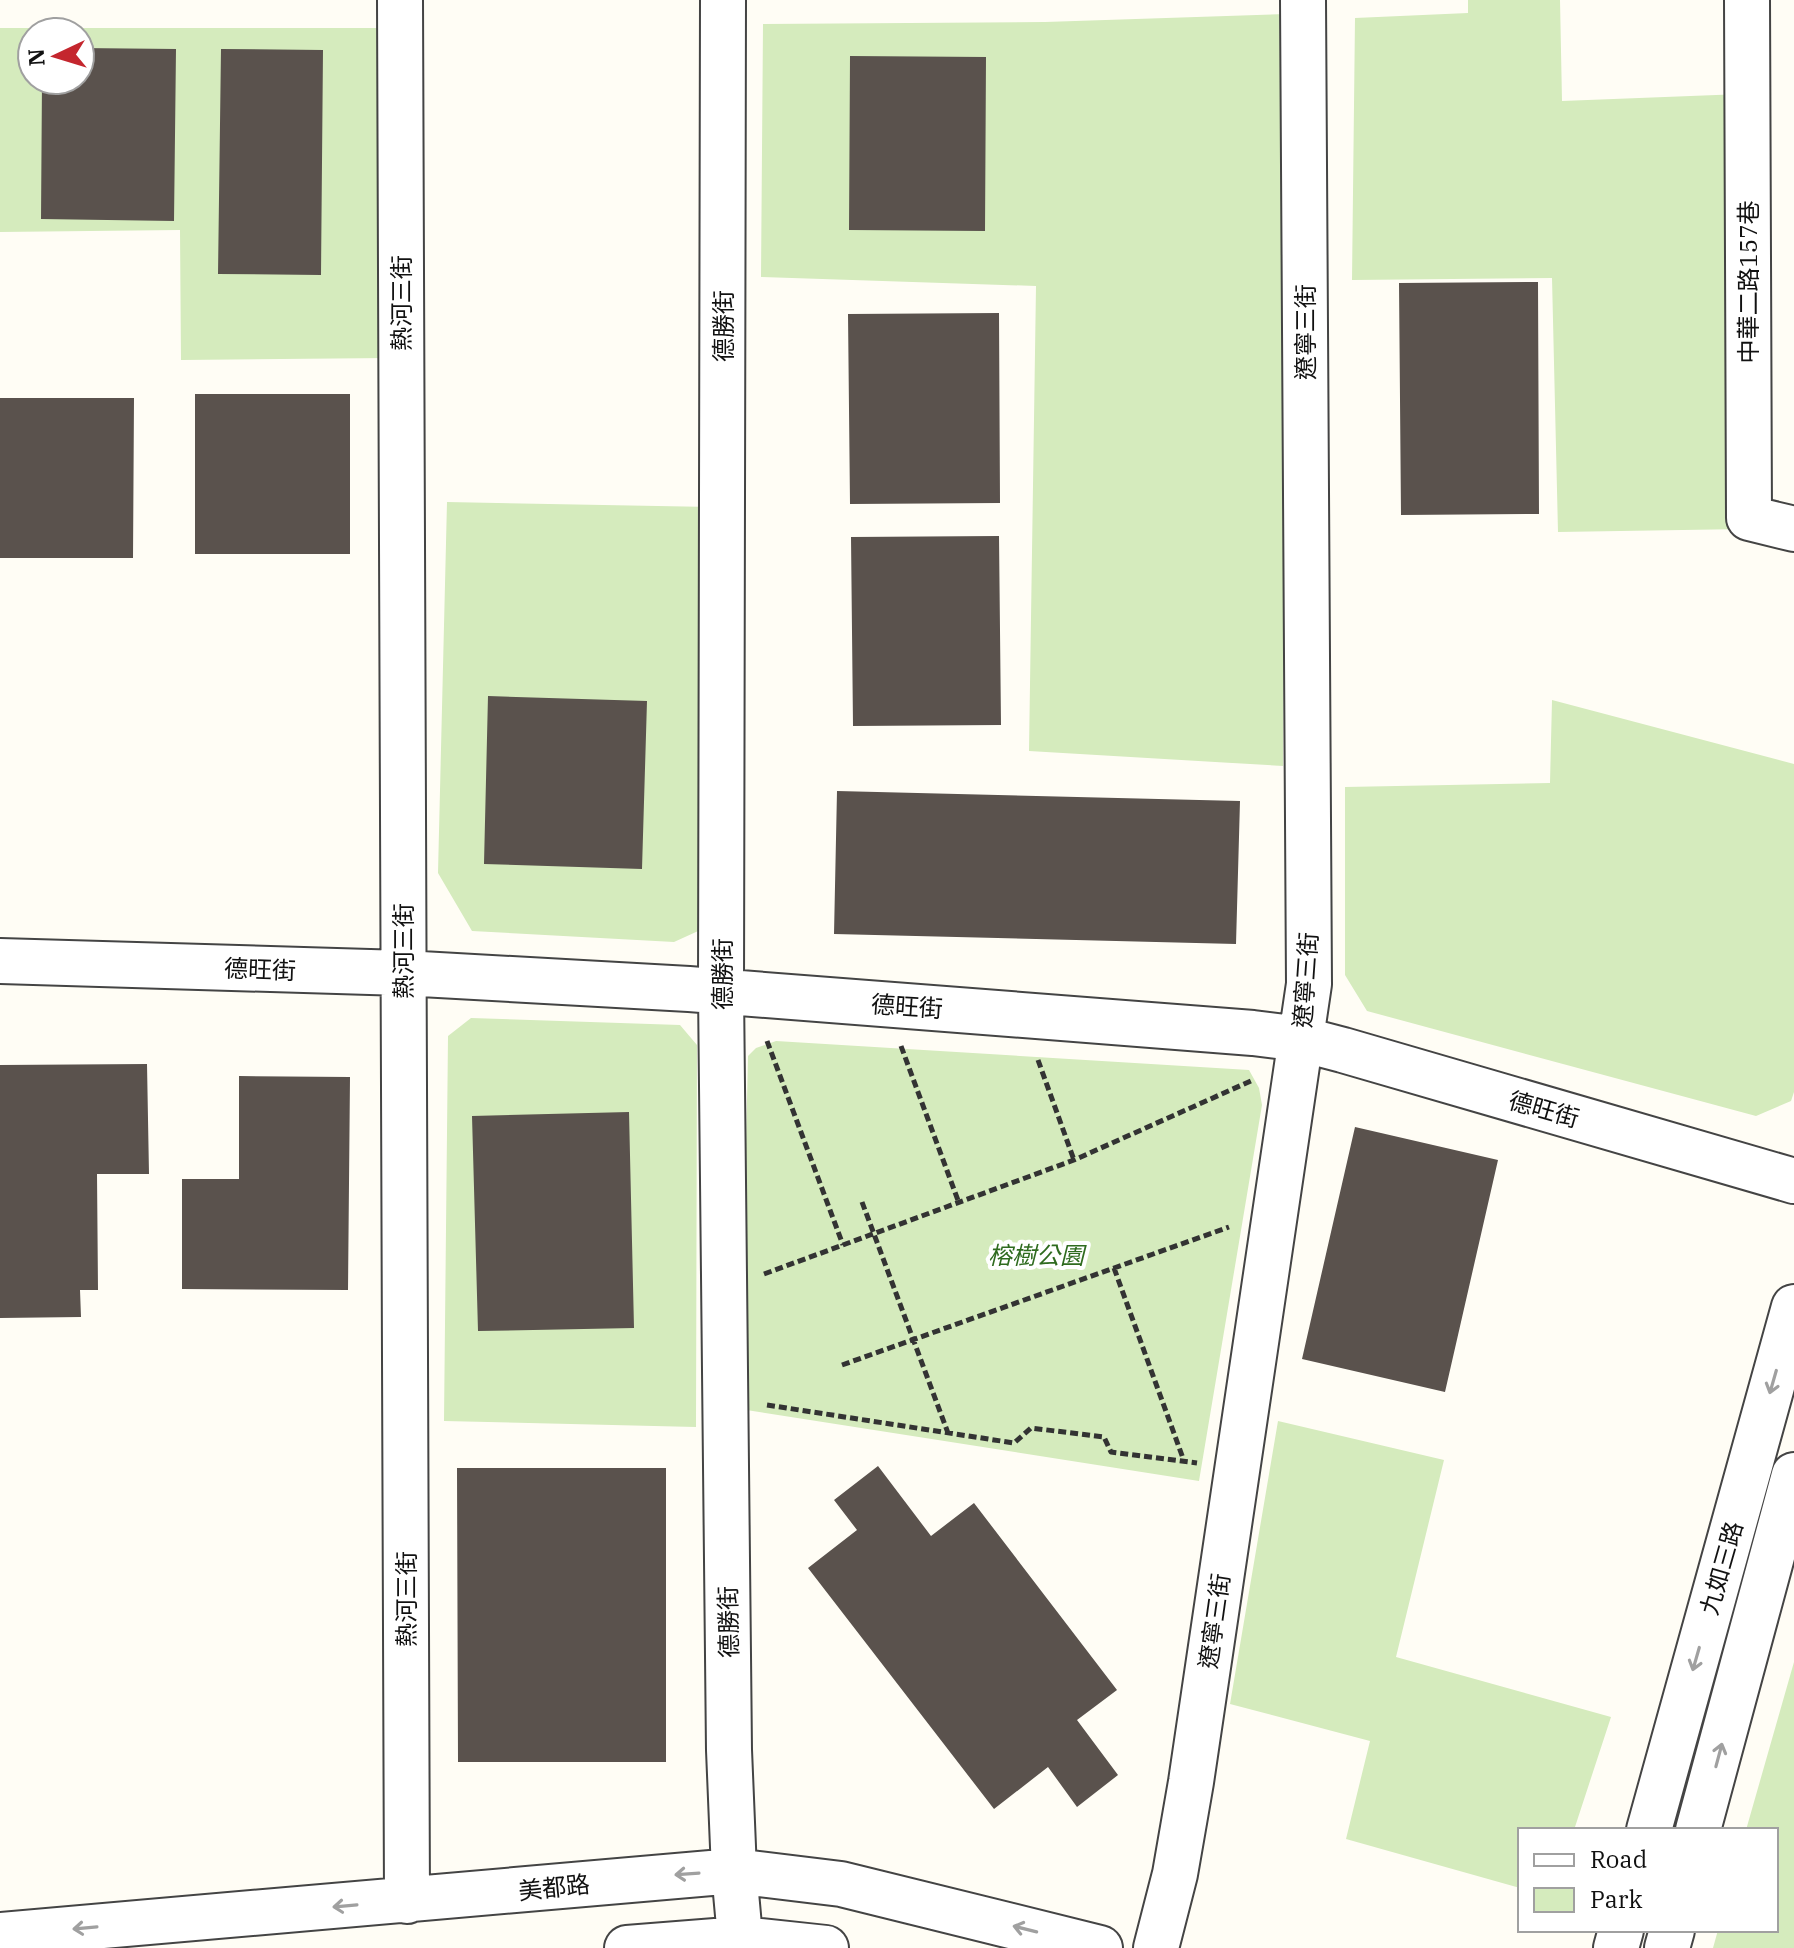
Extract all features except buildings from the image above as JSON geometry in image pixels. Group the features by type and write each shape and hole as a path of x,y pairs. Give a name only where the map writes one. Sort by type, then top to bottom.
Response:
{"street":[{"name":"熱河三街","path":"400,0 407,1901"},
{"name":"德勝街","path":"723,0 721,991 729,1750 734,1871 741,1944"},
{"name":"遼寧三街","path":"1156,1948 1175,1874 1188,1797 1309,984 1303,0"},
{"name":"中華二路157巷","path":"1747,0 1749,518 1794,529"},
{"name":"德旺街","path":"0,961 403,973 721,991 1301,1039 1794,1181"},
{"name":"九如三路","path":"1650,1828 1794,1307"},
{"name":"九如三路","path":"1699,1828 1794,1475"},
{"name":"美都路","path":"0,1935 734,1871 841,1884 1100,1948"},
{"path":"627,1948 741,1944 826,1948"}],"path":[{"path":"767,1041 843,1245"},
{"path":"901,1046 959,1203"},
{"path":"1036,1054 1074,1160"},
{"path":"762,1274 1074,1160 1264,1076"},
{"path":"862,1202 948,1433"},
{"path":"842,1365 1231,1226"},
{"path":"1114,1268 1184,1461"},
{"path":"760,1404 1014,1443 1031,1428 1104,1437 1111,1452 1206,1464"}],"green space":[{"path":"1468,0 1560,0 1562,101 1742,94 1745,529 1558,532 1552,278 1352,280 1355,18 1468,13"},
{"path":"1287,14 1283,766 1029,751 1036,286 761,277 763,24 1045,22"},
{"path":"0,28 16,28 16,96 96,96 96,28 384,28 388,358 181,360 180,230 0,232"},
{"path":"447,502 712,507 707,927 674,942 472,931 438,873"},
{"path":"1552,700 1794,764 1794,1092 1791,1101 1756,1116 1367,1011 1345,975 1345,787 1550,783"},
{"path":"471,1018 680,1025 697,1045 696,1427 444,1421 448,1036"},
{"name":"榕樹公園","path":"776,1041 1249,1070 1259,1088 1262,1105 1199,1481 740,1409 748,1056 756,1048"},
{"path":"1278,1421 1444,1460 1396,1657 1611,1717 1575,1828 1518,1828 1518,1887 1346,1839 1370,1741 1230,1704"},
{"path":"1794,1662 1794,1948 1713,1948 1717,1932 1778,1932 1778,1828 1747,1828"}]}
